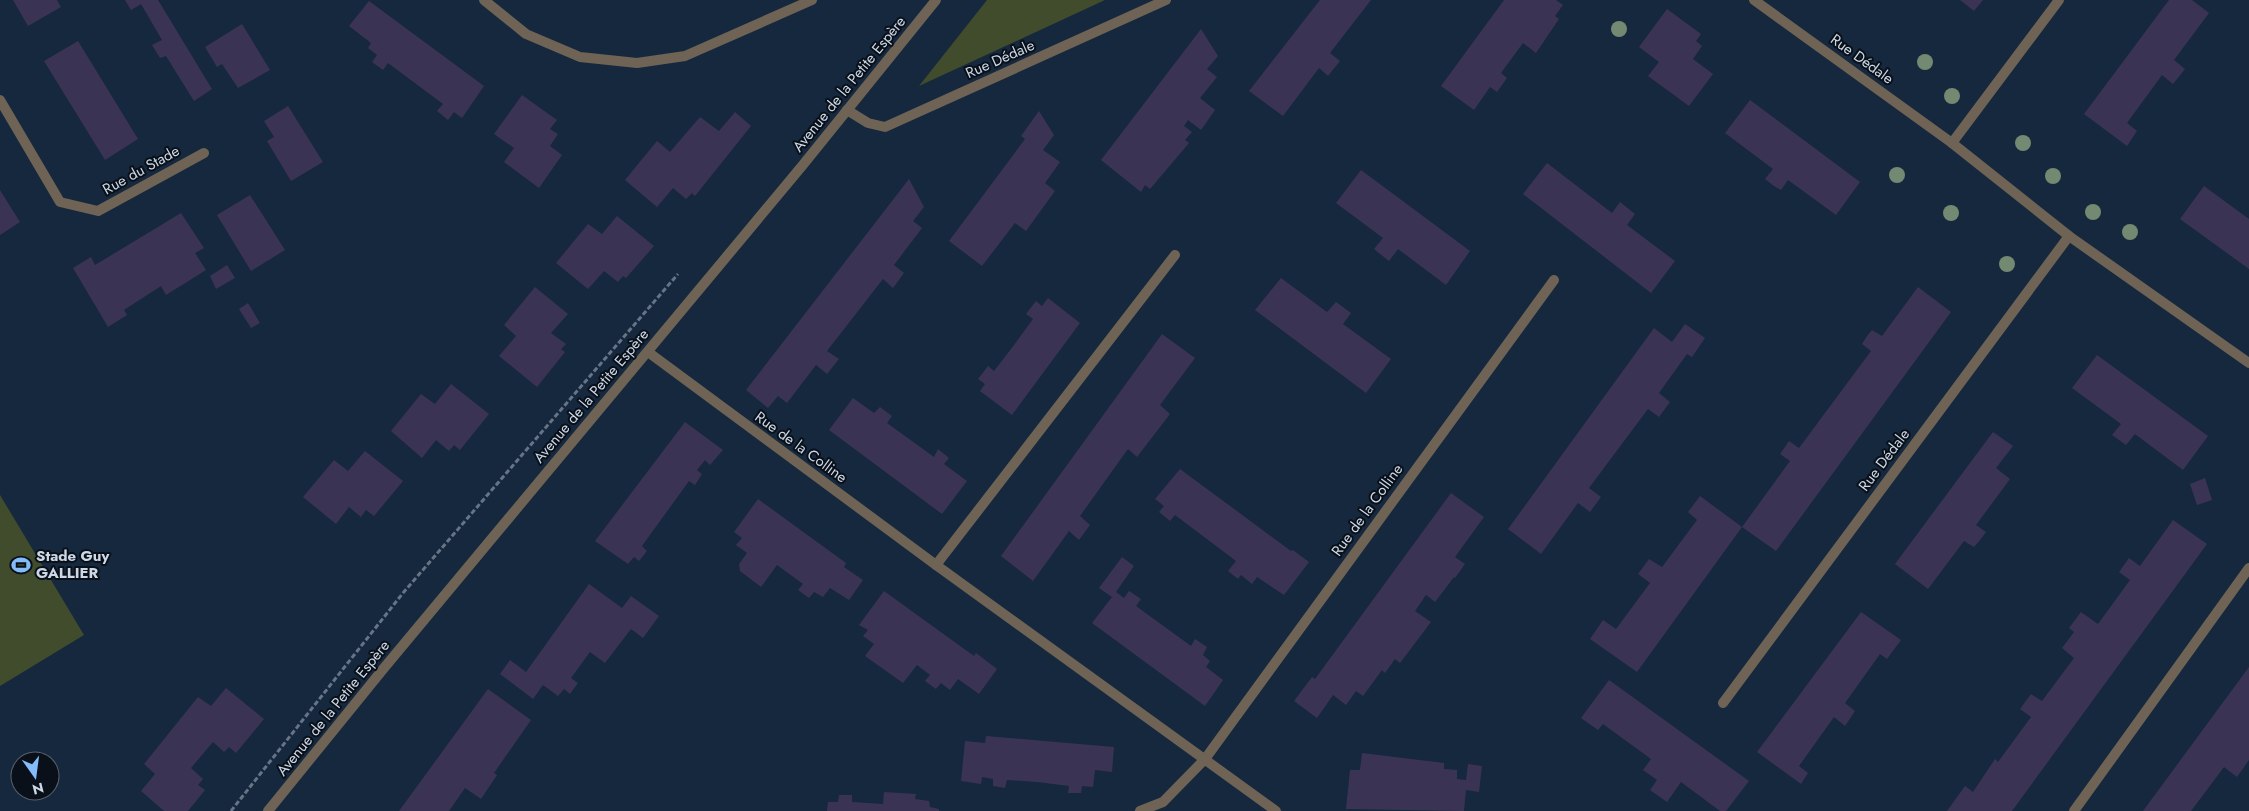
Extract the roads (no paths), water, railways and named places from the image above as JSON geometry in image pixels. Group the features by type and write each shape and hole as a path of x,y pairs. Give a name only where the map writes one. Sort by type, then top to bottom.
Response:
{"street":[{"path":"484,0 526,34 580,57 636,63 685,56 812,0"},
{"name":"Avenue de la Petite Espère","path":"268,811 936,0"},
{"name":"Rue Dédale","path":"847,110 868,123 885,127 1166,0"},
{"name":"Rue Dédale","path":"1754,0 1952,143 2069,236 2249,363"},
{"path":"1952,143 2060,0"},
{"name":"Rue du Stade","path":"0,100 60,202 98,210 204,153"},
{"name":"Rue Dédale","path":"1723,703 2069,236"},
{"path":"936,566 1175,255"},
{"name":"Rue de la Colline","path":"1205,759 1554,280"},
{"name":"Rue de la Colline","path":"648,352 936,566 1276,811"},
{"path":"2074,811 2249,568"},
{"path":"1140,811 1163,802 1205,759"}],"place":[{"name":"Stade Guy GALLIER","path":"21,565"}]}
